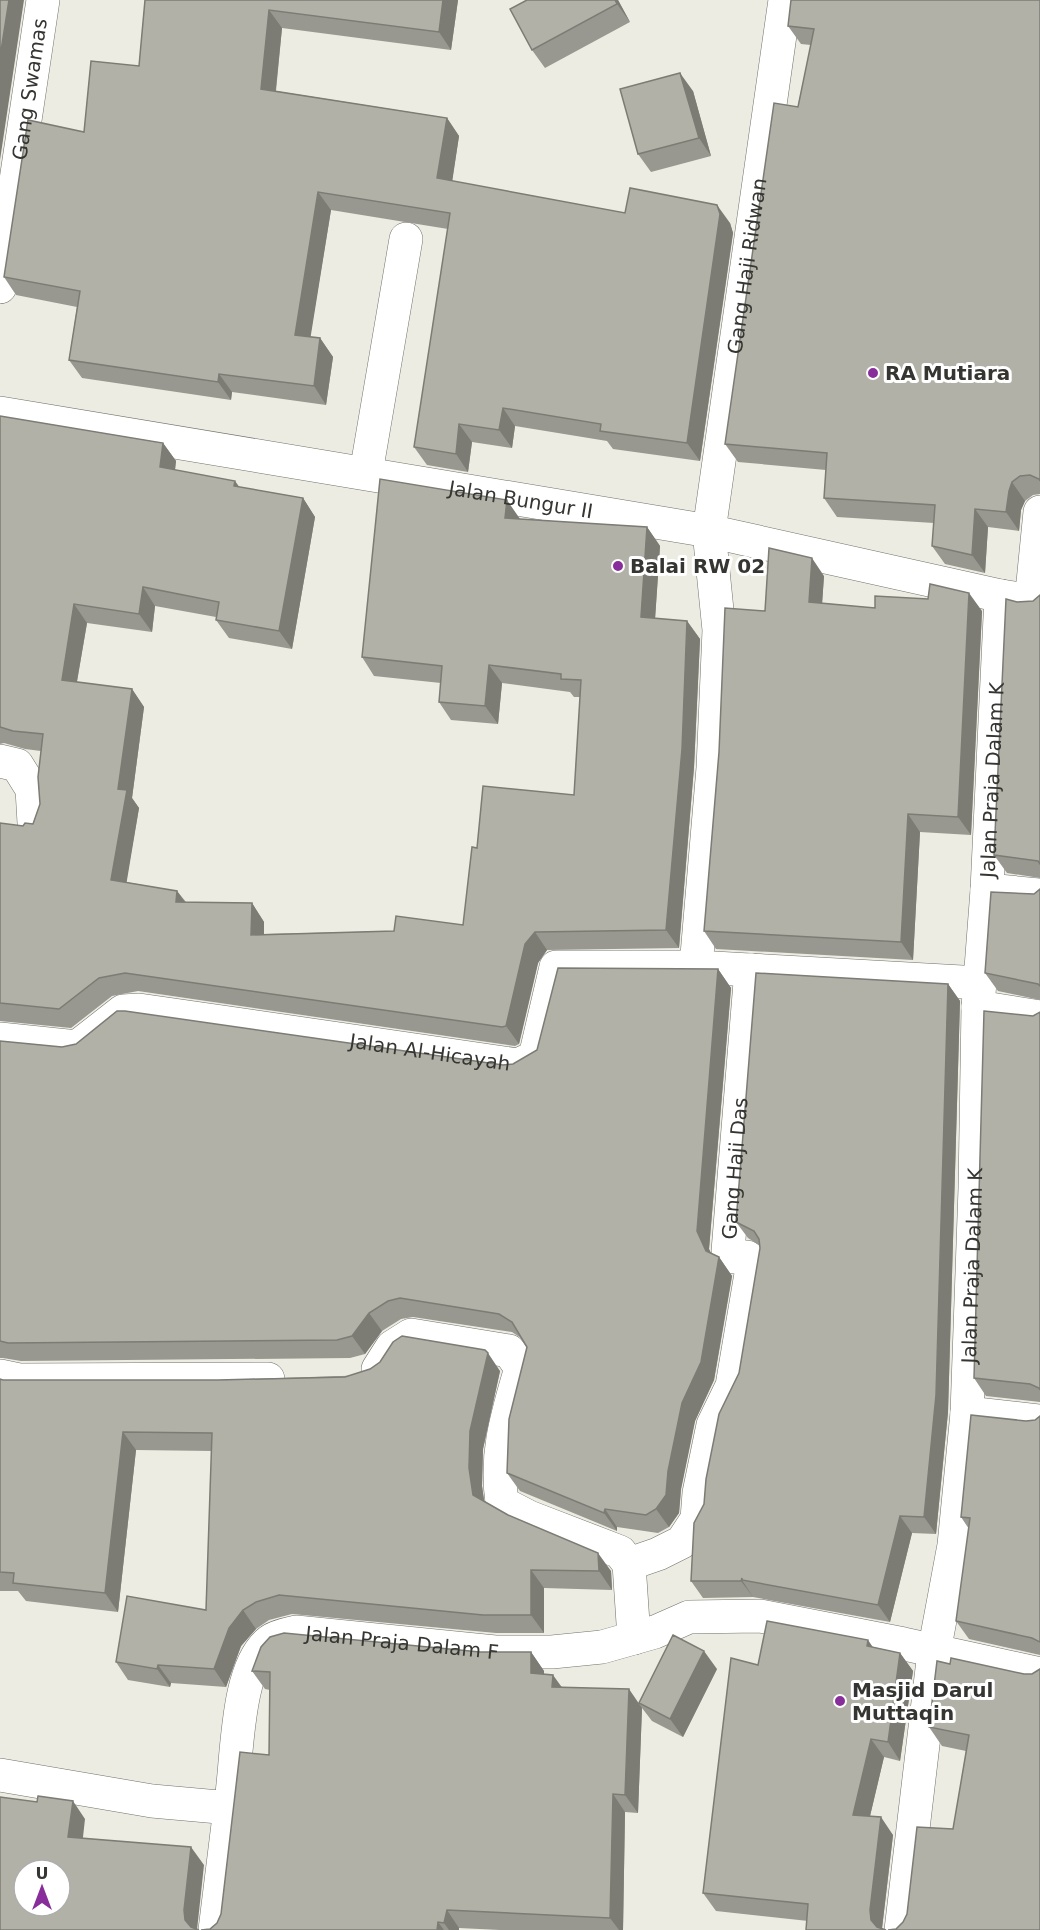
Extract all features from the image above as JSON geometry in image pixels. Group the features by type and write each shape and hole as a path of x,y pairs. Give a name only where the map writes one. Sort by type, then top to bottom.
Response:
{"street":[{"name":"Gang Swamas","path":"0,287 44,0"},
{"name":"Gang Haji Ridwan","path":"696,967 713,768 718,630 709,531 785,0"},
{"path":"366,473 406,239"},
{"name":"Jalan Bungur II","path":"0,413 709,531 1024,600"},
{"name":"Jalan Praja Dalam K","path":"901,1930 934,1652 954,1545 967,1413 979,995 987,890 1024,600 1040,512"},
{"path":"0,761 17,765 32,789 34,823"},
{"path":"987,890 1040,895"},
{"name":"Jalan Al-Hicayah","path":"0,1040 77,1047 123,1011 139,1010 518,1065 535,1057 555,967 751,969 979,995 1040,1017"},
{"name":"Gang Haji Das","path":"629,1564 658,1554 682,1542 697,1518 699,1493 713,1425 732,1386 753,1262 747,1257 733,1257 728,1251 751,969"},
{"path":"353,1377 376,1370 392,1347 411,1335 509,1351 521,1368 502,1435 498,1473 502,1503 529,1517 620,1552 629,1564 634,1638"},
{"path":"0,1376 19,1380 297,1378"},
{"path":"967,1413 1040,1421"},
{"name":"Jalan Praja Dalam F","path":"215,1930 245,1688 251,1665 270,1640 296,1632 495,1652 552,1652 602,1647 634,1638 689,1617 760,1616 1040,1674"},
{"path":"0,1775 152,1801 230,1808"}],"building":[{"path":"0,0 9,0 0,57"},
{"path":"145,0 443,0 439,32 269,10 261,89 447,118 437,178 625,213 630,188 717,205 720,214 687,443 600,431 601,424 503,408 499,430 459,424 456,454 414,447 450,213 318,192 295,335 320,338 314,386 219,374 218,382 69,360 80,291 4,277 28,120 84,132 91,61 139,66"},
{"path":"527,0 615,0 617,4 532,50 510,9"},
{"path":"791,0 1040,0 1040,481 1030,475 1020,476 1012,482 1006,512 975,509 972,555 932,546 935,505 824,498 827,453 725,444 774,103 798,107 814,29 788,26"},
{"path":"680,73 699,138 638,154 620,89"},
{"path":"0,416 163,443 160,467 235,481 234,486 303,498 279,631 216,620 219,602 143,587 139,614 74,604 62,680 132,689 118,789 127,790 111,880 177,891 176,902 252,903 251,935 394,931 396,916 463,925 472,847 477,848 483,786 574,795 581,680 561,679 561,674 489,665 485,706 439,702 442,666 362,657 380,479 507,500 505,518 647,527 641,617 687,621 682,749 666,930 535,932 525,944 506,1026 502,1027 125,973 99,978 59,1009 0,1003 0,823 23,826 25,823 33,824 40,804 38,777 43,734 13,731 0,727"},
{"path":"769,548 812,558 809,602 875,608 875,596 928,599 930,584 969,593 958,817 908,814 901,942 704,931 719,752 725,608 765,611"},
{"path":"1040,595 1040,864 1038,861 994,855 1006,599 1017,602 1033,601"},
{"path":"1040,889 1040,986 985,973 991,892 1034,894"},
{"path":"558,968 718,969 697,1231 706,1251 719,1257 701,1362 682,1403 668,1471 666,1495 656,1509 646,1515 605,1509 604,1513 507,1473 509,1419 527,1347 512,1322 499,1314 400,1298 388,1301 369,1313 352,1336 337,1340 8,1343 0,1341 0,1041 62,1047 76,1044 117,1011 125,1011 503,1065 513,1064 537,1050"},
{"path":"756,973 948,984 936,1395 924,1517 900,1516 878,1605 742,1580 742,1578 741,1581 691,1581 694,1523 704,1504 706,1479 719,1414 739,1373 760,1248 759,1239 754,1231 736,1222"},
{"path":"984,1011 1033,1016 1040,1012 1040,1390 1030,1384 974,1378"},
{"path":"402,1336 485,1350 488,1353 470,1431 469,1468 473,1495 508,1515 598,1553 599,1571 531,1570 531,1615 483,1615 279,1595 256,1602 243,1610 229,1628 214,1669 158,1665 157,1669 116,1662 127,1596 206,1610 212,1433 123,1432 105,1593 13,1583 14,1573 0,1572 0,1379 218,1380 345,1377 370,1369 380,1362 393,1342"},
{"path":"971,1415 1026,1421 1035,1420 1040,1416 1040,1642 1032,1638 956,1621 970,1518 961,1517"},
{"path":"767,1621 868,1640 867,1646 900,1653 888,1742 871,1739 853,1815 881,1817 870,1910 871,1920 877,1927 886,1930 806,1930 808,1904 703,1893 731,1658 758,1665"},
{"path":"284,1633 480,1652 531,1652 531,1673 553,1675 552,1687 629,1689 625,1795 613,1794 610,1918 447,1910 444,1923 438,1922 437,1930 201,1930 210,1929 217,1923 221,1914 240,1752 269,1755 270,1672 252,1671 261,1647 270,1637"},
{"path":"673,1635 704,1651 670,1719 639,1703"},
{"path":"951,1658 1024,1674 1032,1674 1040,1669 1040,1930 888,1930 896,1929 907,1914 917,1827 953,1829 969,1735 929,1727 937,1661 950,1664"},
{"path":"38,1796 73,1801 68,1837 191,1847 184,1910 185,1920 191,1927 199,1930 0,1930 0,1797 37,1802"}],"place":[{"name":"RA Mutiara","path":"873,373"},
{"name":"Balai RW 02","path":"618,566"},
{"name":"Masjid Darul Muttaqin","path":"840,1701"}]}
